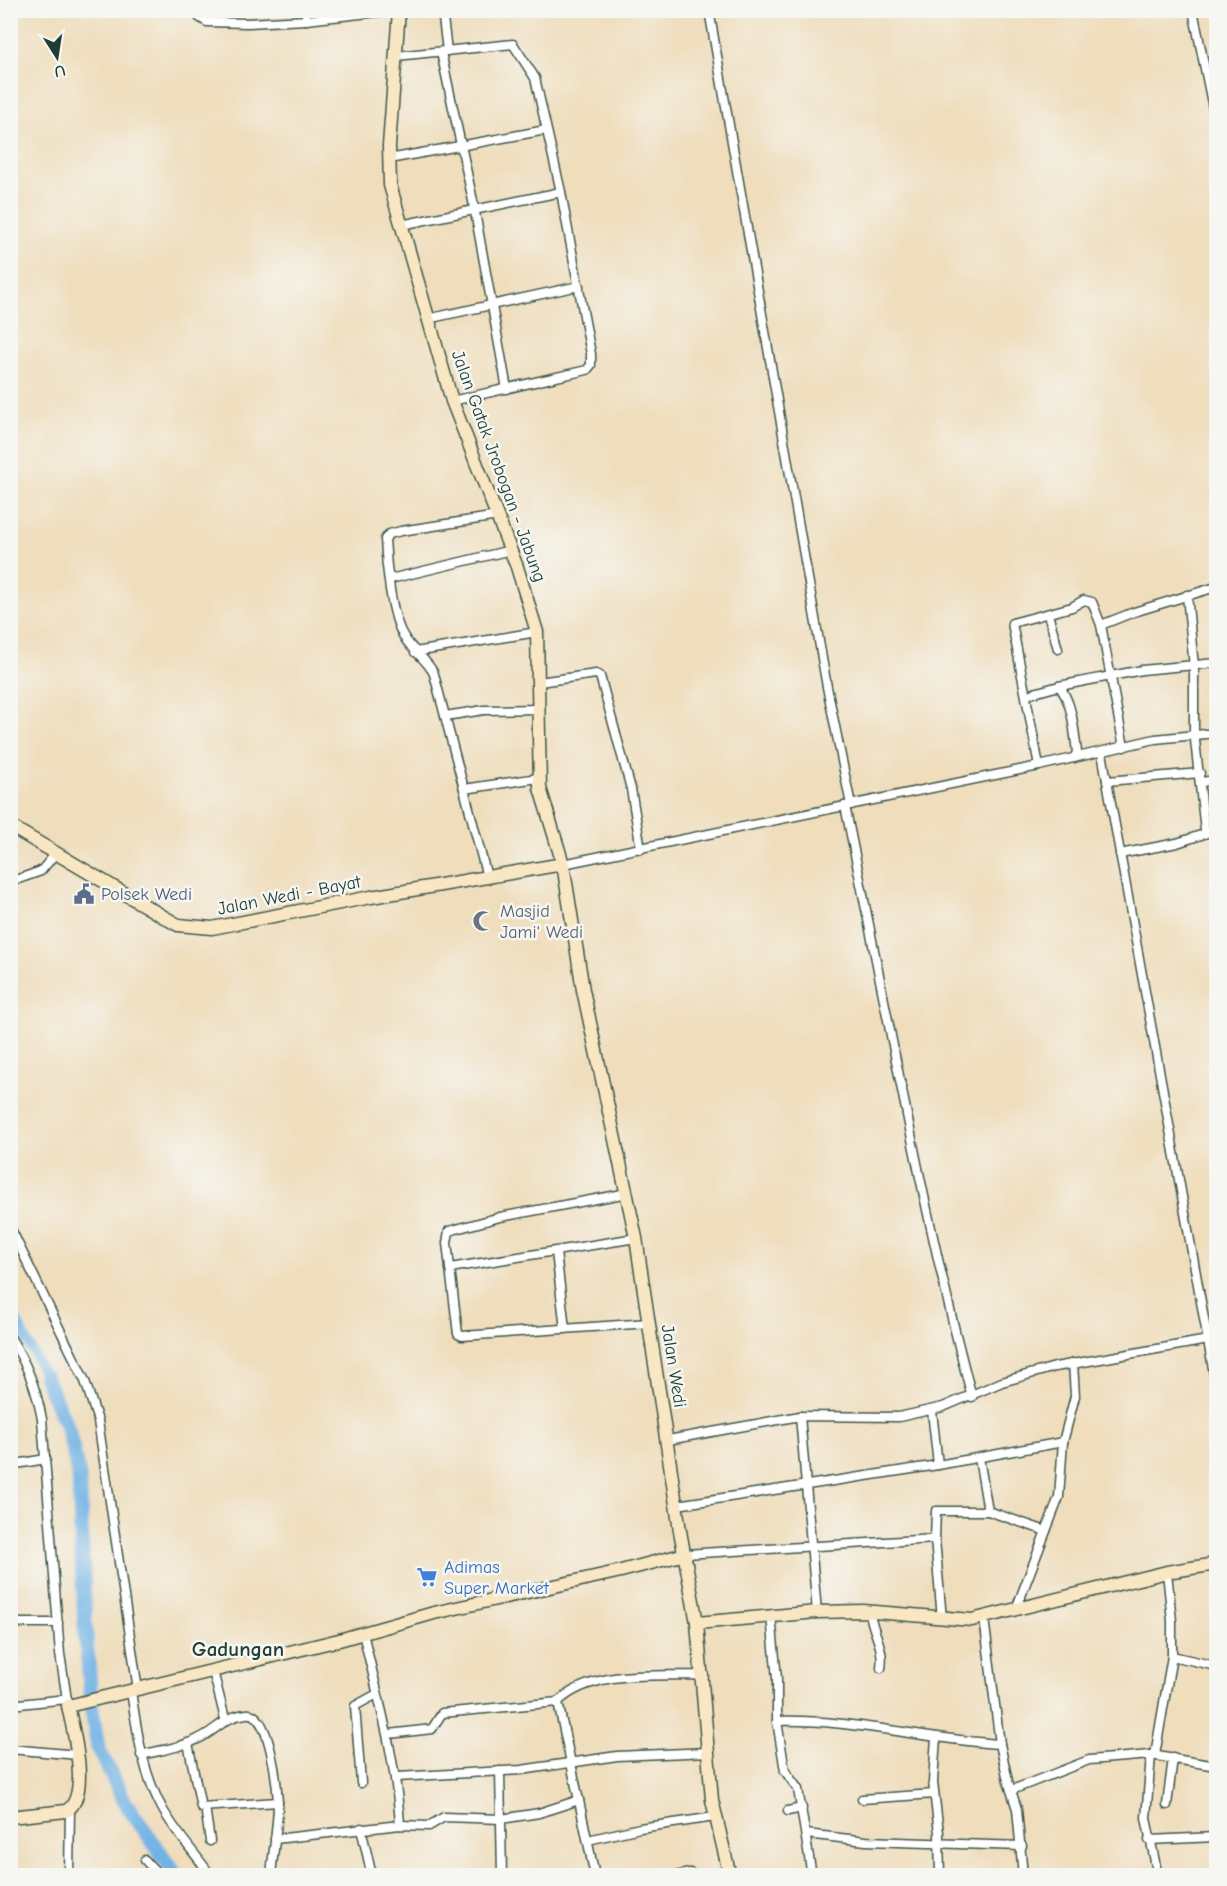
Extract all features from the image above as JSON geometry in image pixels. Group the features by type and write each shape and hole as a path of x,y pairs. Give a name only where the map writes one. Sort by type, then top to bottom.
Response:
{"main road":[{"name":"Jalan Gatak Jrobogan - Jabung","path":"398,10 389,159 390,185 452,401 511,550 537,632 538,778 541,796 563,864"},
{"name":"Jalan Wedi - Bayat","path":"10,826 164,917 191,928 229,925 563,864"},
{"name":"Jalan Wedi","path":"563,864 583,990 636,1238 697,1623 704,1675 704,1715 715,1817 730,1874"},
{"path":"10,1817 54,1813 70,1808 78,1787 78,1755 69,1704 213,1671 434,1613 621,1571 685,1554"},
{"path":"697,1623 817,1612 870,1611 942,1619 984,1618 1167,1572 1216,1564"}],"street":[{"path":"197,10 202,20 207,22 306,20 398,10"},
{"path":"306,10 306,20"},
{"path":"442,10 444,52 507,388"},
{"path":"709,10 848,806 909,1124 951,1319 972,1397"},
{"path":"1192,10 1216,123"},
{"path":"396,56 513,44 535,78 561,192 592,361 590,368 452,401"},
{"path":"389,159 546,129"},
{"path":"401,225 475,212 561,192"},
{"path":"427,319 579,286"},
{"path":"487,877 432,669 415,652 400,631 385,539 389,534 437,524 498,516"},
{"path":"390,579 511,550"},
{"path":"1101,626 1216,586"},
{"path":"1187,595 1194,667 1192,682 1195,735 1205,831"},
{"path":"1039,766 1012,623 1072,607 1084,600 1090,600 1101,626 1124,747"},
{"path":"1048,614 1058,649"},
{"path":"415,652 537,632"},
{"path":"1027,695 1059,686 1142,670 1194,667 1216,663"},
{"path":"539,682 596,674 600,676 631,789 640,849"},
{"path":"1059,686 1065,693 1072,718 1077,752 1074,758"},
{"path":"445,716 484,710 538,709"},
{"path":"563,864 1102,753 1155,739 1216,733"},
{"path":"1102,753 1216,1385"},
{"path":"1107,781 1200,777 1216,780"},
{"path":"464,789 538,778"},
{"path":"1120,854 1177,843 1205,831 1216,830"},
{"path":"10,882 41,871 56,853"},
{"path":"628,1192 452,1229 447,1238 460,1336 649,1323"},
{"path":"10,1227 85,1381 98,1421 141,1755 162,1808 211,1875"},
{"path":"450,1268 636,1238"},
{"path":"556,1252 565,1329"},
{"path":"10,1705 69,1704 58,1623 46,1459 36,1387 27,1363 11,1339"},
{"path":"668,1440 800,1416 892,1418 932,1411 972,1397 1002,1382 1073,1363 1208,1340"},
{"path":"1016,1610 1059,1497 1063,1442 1075,1396 1073,1363"},
{"path":"932,1411 938,1465"},
{"path":"800,1416 817,1612"},
{"path":"677,1505 938,1465 1063,1442"},
{"path":"979,1458 988,1511"},
{"path":"10,1465 46,1459"},
{"path":"942,1619 935,1539 936,1512 988,1511 1046,1531"},
{"path":"685,1554 810,1547 850,1542 935,1539"},
{"path":"1158,1875 1149,1840 1146,1806 1153,1755 1172,1656 1172,1621 1167,1572"},
{"path":"870,1611 875,1636 882,1648 881,1668"},
{"path":"771,1616 777,1679 777,1721 785,1773 797,1786 812,1875"},
{"path":"984,1618 1000,1744 1012,1790 1022,1846 1023,1875"},
{"path":"10,1623 58,1623"},
{"path":"363,1633 389,1734 397,1777 400,1825"},
{"path":"1172,1656 1216,1665"},
{"path":"213,1671 225,1719"},
{"path":"389,1734 432,1729 442,1713 478,1708 528,1707 558,1702 578,1688 600,1681 704,1675"},
{"path":"361,1783 355,1706 377,1694"},
{"path":"558,1702 595,1875"},
{"path":"141,1755 200,1739 225,1719 251,1713 261,1722 270,1745 278,1802 271,1875"},
{"path":"777,1721 812,1720 1000,1744"},
{"path":"936,1737 934,1794 940,1843 940,1875"},
{"path":"188,1743 200,1806 278,1802"},
{"path":"10,1749 78,1755"},
{"path":"397,1777 500,1771 572,1761 709,1752"},
{"path":"1012,1790 1089,1760 1153,1755 1216,1767"},
{"path":"1167,1805 1173,1758"},
{"path":"500,1771 502,1875"},
{"path":"862,1799 934,1794"},
{"path":"275,1839 361,1828 400,1825 429,1826 444,1817 501,1819 539,1813 579,1800"},
{"path":"205,1807 210,1841"},
{"path":"69,1875 70,1808"},
{"path":"788,1811 802,1808"},
{"path":"588,1840 640,1828 715,1817"},
{"path":"361,1828 372,1875"},
{"path":"806,1834 866,1841 1022,1846"},
{"path":"1149,1840 1216,1837"},
{"path":"145,1860 160,1875"},
{"path":"676,1875 690,1873 695,1875"},
{"path":"715,1875 730,1874"}],"waterway":[{"path":"10,1306 45,1377"},
{"path":"45,1377 68,1429 79,1476 85,1626 92,1710 98,1748 126,1804 177,1876"}],"place":[{"name":"Polsek Wedi","path":"84,894"},
{"name":"Masjid Jami' Wedi","path":"483,921"},
{"name":"Adimas Super Market","path":"427,1577"}],"district":[{"name":"Gadungan","path":"238,1649"}]}
